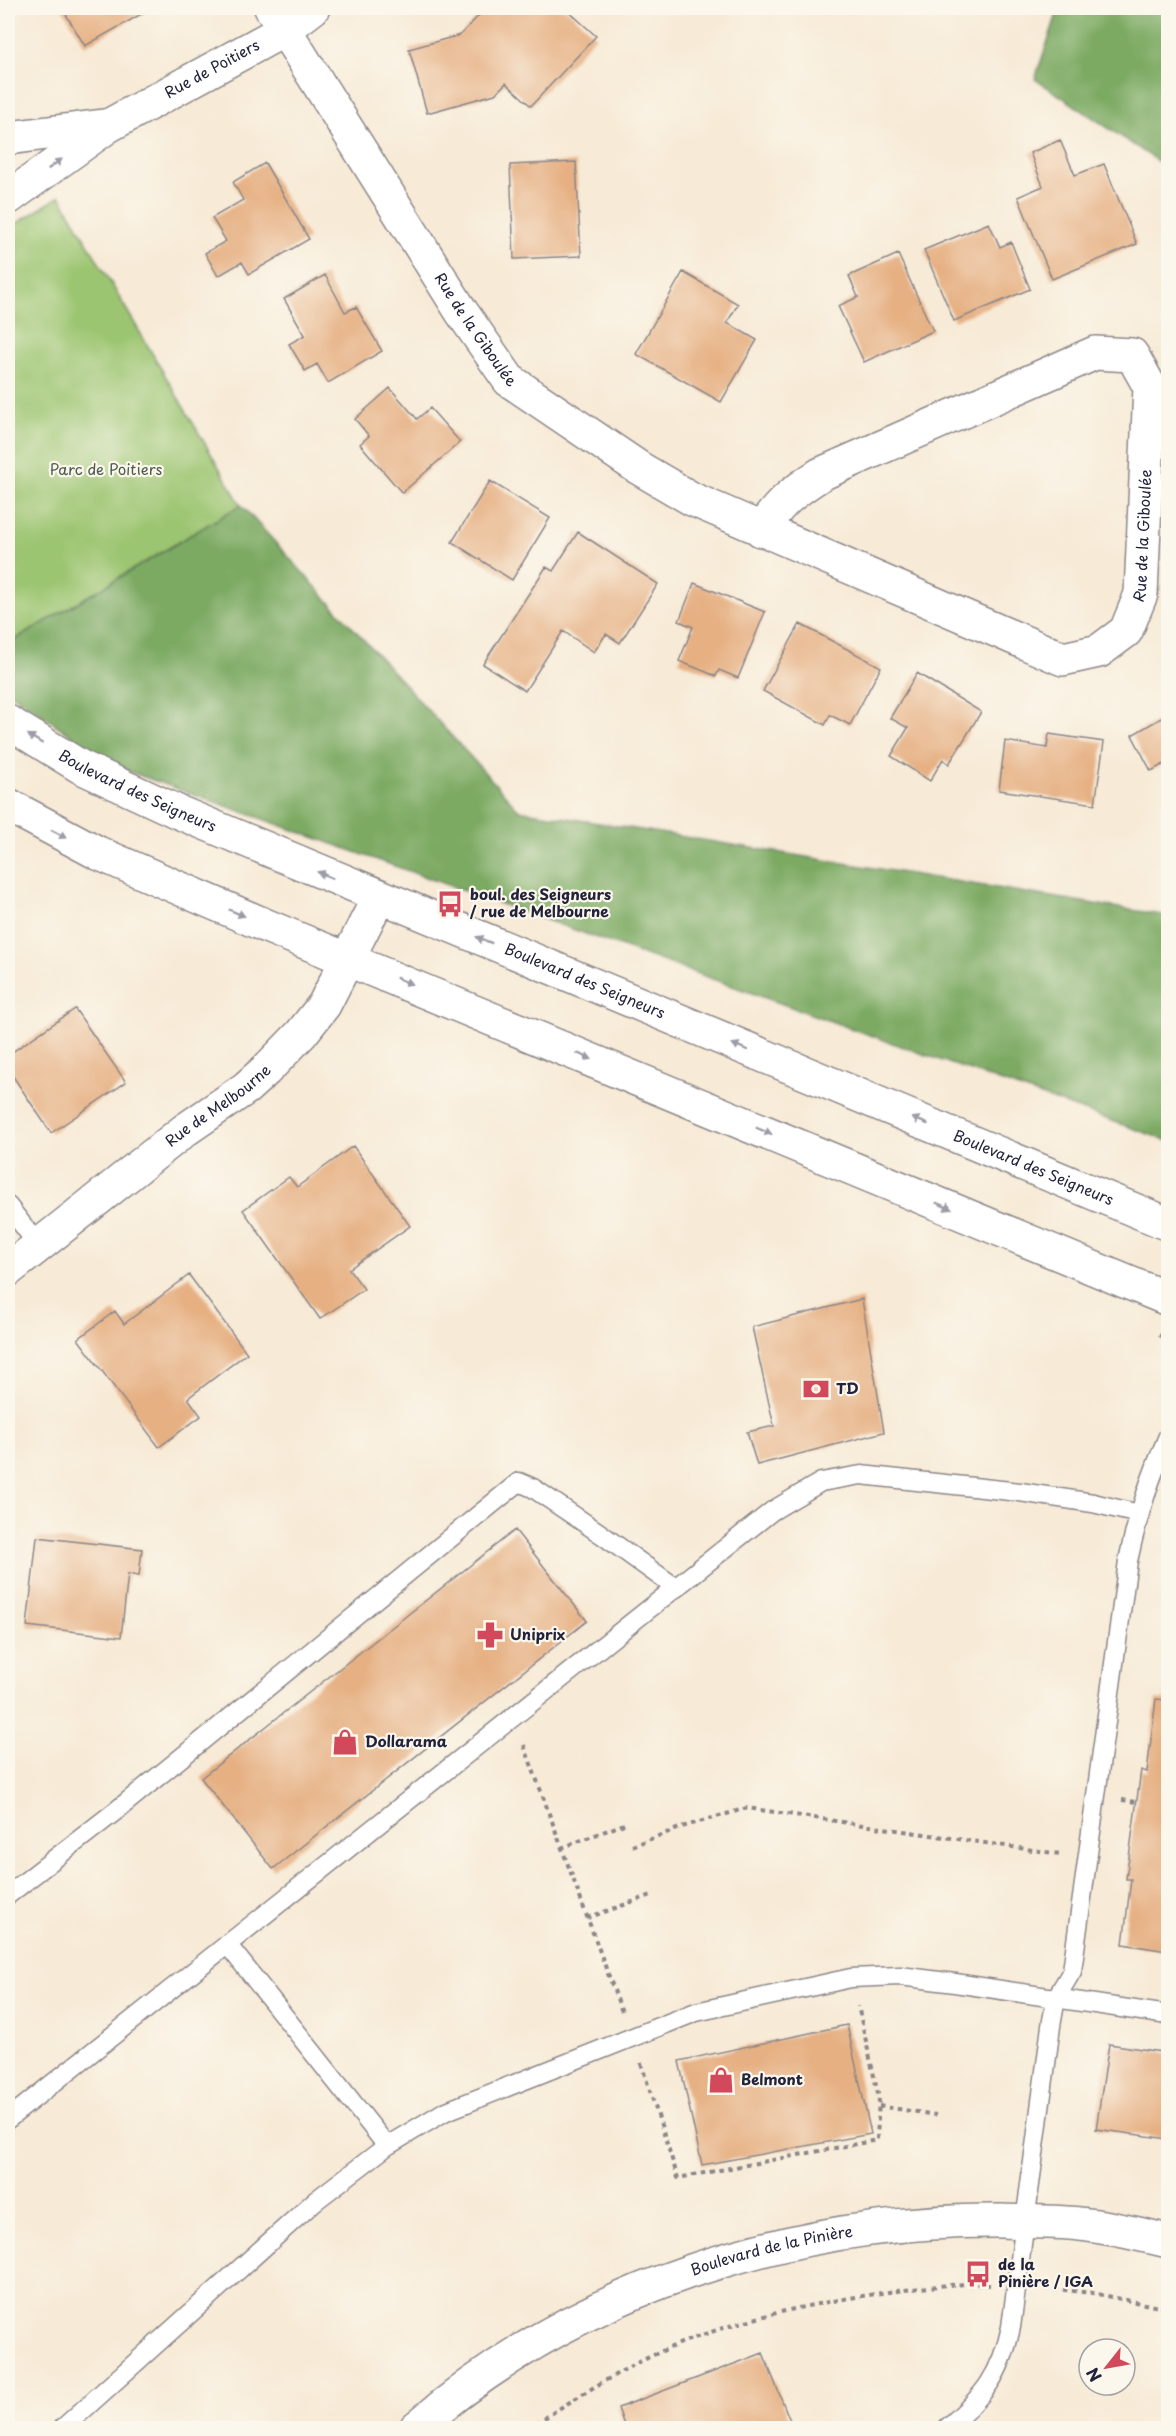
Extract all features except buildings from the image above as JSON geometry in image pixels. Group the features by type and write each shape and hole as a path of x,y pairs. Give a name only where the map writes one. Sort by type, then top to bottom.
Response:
{"street":[{"name":"Rue de Poitiers","path":"8,198 108,126 277,19 314,8"},
{"name":"Rue de la Giboulée","path":"277,19 461,311 509,380 639,468 692,499 761,530 1063,659 1099,651 1125,631 1141,594 1150,387 1132,355 1095,353 820,474 792,492 776,508 761,530"},
{"name":"Rue de Poitiers","path":"8,138 108,126"},
{"name":"Boulevard des Seigneurs","path":"8,722 81,766 136,794 1168,1224"},
{"path":"8,805 98,853 1168,1299"},
{"name":"Rue de Melbourne","path":"8,1270 185,1130 246,1088 266,1070 301,1034 324,1005 350,959 380,897"},
{"name":"Boulevard de la Pinière","path":"416,2428 478,2380 520,2352 594,2312 673,2277 742,2254 825,2235 876,2227 946,2222 1087,2224 1168,2241"}],"lane":[{"path":"8,1206 39,1246"},
{"path":"947,2428 977,2399 1001,2365 1011,2327 1056,1998 1072,1971 1128,1561 1139,1514 1168,1436"},
{"path":"8,2119 772,1511 821,1482 861,1475 1020,1492 1093,1503 1139,1514"},
{"path":"8,1895 117,1810 519,1482 533,1488 676,1588"},
{"path":"227,1944 387,2146"},
{"path":"63,2428 315,2201 387,2146 444,2112 696,2012 851,1978 900,1977 956,1983 1168,2015"}],"path":[{"path":"524,1745 622,2014"},
{"path":"1124,1800 1137,1802"},
{"path":"632,1846 682,1827 747,1808 1064,1855"},
{"path":"561,1848 624,1824"},
{"path":"587,1918 652,1896"},
{"path":"638,2053 678,2178 877,2140 879,2106 857,2003"},
{"path":"879,2106 936,2115"},
{"path":"529,2428 634,2365 723,2328 794,2310 870,2295 977,2284"},
{"path":"1053,2288 1168,2309"}],"green space":[{"path":"1059,8 1168,8 1168,168 1035,79"},
{"name":"Parc de Poitiers","path":"60,196 241,505 8,644 8,229"},
{"path":"241,505 519,810 1168,916 1168,1141 116,767 8,691 8,644"}],"place":[{"name":"boul. des Seigneurs / rue de Melbourne","path":"450,904"},
{"name":"TD","path":"816,1389"},
{"name":"Uniprix","path":"490,1635"},
{"name":"Dollarama","path":"345,1742"},
{"name":"Belmont","path":"721,2080"},
{"name":"de la Pinière / IGA","path":"978,2274"}]}
